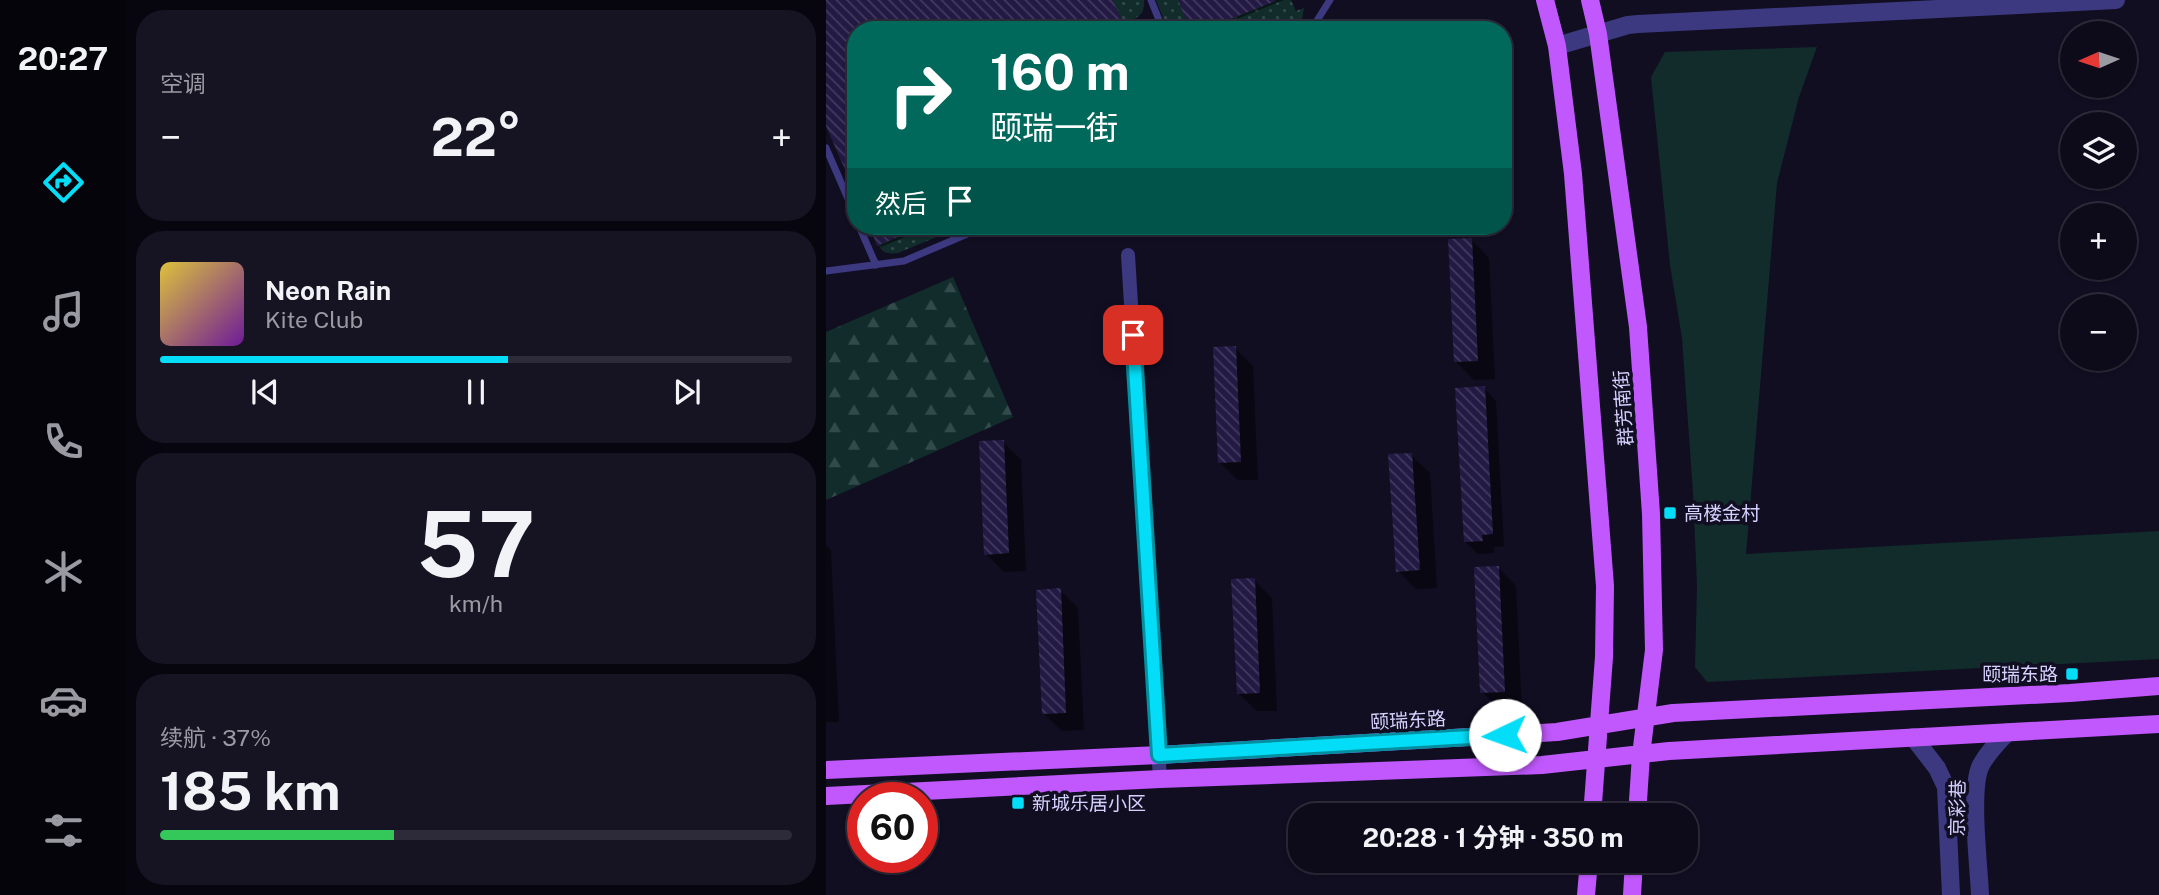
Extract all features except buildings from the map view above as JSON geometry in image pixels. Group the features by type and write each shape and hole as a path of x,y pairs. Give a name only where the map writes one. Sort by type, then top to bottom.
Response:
{"main road":[{"name":"群芳南街","path":"1545,0 1557,46 1573,174 1605,586 1604,657 1593,803"},
{"name":"群芳南街","path":"1590,0 1598,34 1639,341 1651,514 1654,650 1638,803"},
{"name":"颐瑞东路","path":"826,770 1159,755 1557,732 1673,713 2159,686"},
{"path":"826,796 1160,779 1542,765 1670,751 2159,724"},
{"path":"1586,895 1588,873"},
{"path":"1632,895 1633,873"}],"street":[{"path":"1557,46 1638,24 2116,0"},
{"path":"1128,255 1160,779"},
{"name":"京彩巷","path":"1980,895 1975,785 1980,767 1989,752 2008,732"},
{"name":"京彩巷","path":"1913,737 1937,768 1945,788 1951,895"}],"lane":[{"path":"1151,0 1159,21"},
{"path":"1317,21 1330,0"},
{"path":"826,148 847,196"},
{"path":"863,235 876,265"},
{"path":"826,271 908,260 965,235"}],"green space":[{"path":"1113,0 1144,0 1143,10 1136,18 1122,21"},
{"path":"1156,0 1179,0 1187,21 1164,21"},
{"path":"1277,0 1291,0 1296,11 1304,8 1302,21 1224,21"},
{"path":"1817,47 1799,97 1777,183 1746,554 2159,531 2159,659 1707,682 1695,667 1697,585 1682,338 1670,265 1651,77 1665,52"},
{"path":"903,235 941,235 898,253 886,253 879,245"},
{"path":"953,277 1013,417 826,500 826,332"}],"place":[{"name":"高楼金村","path":"1670,513"},
{"name":"颐瑞东路","path":"2072,674"},
{"name":"新城乐居小区","path":"1018,803"}],"route":[{"path":"1133,335 1159,755 1505,735"}]}
